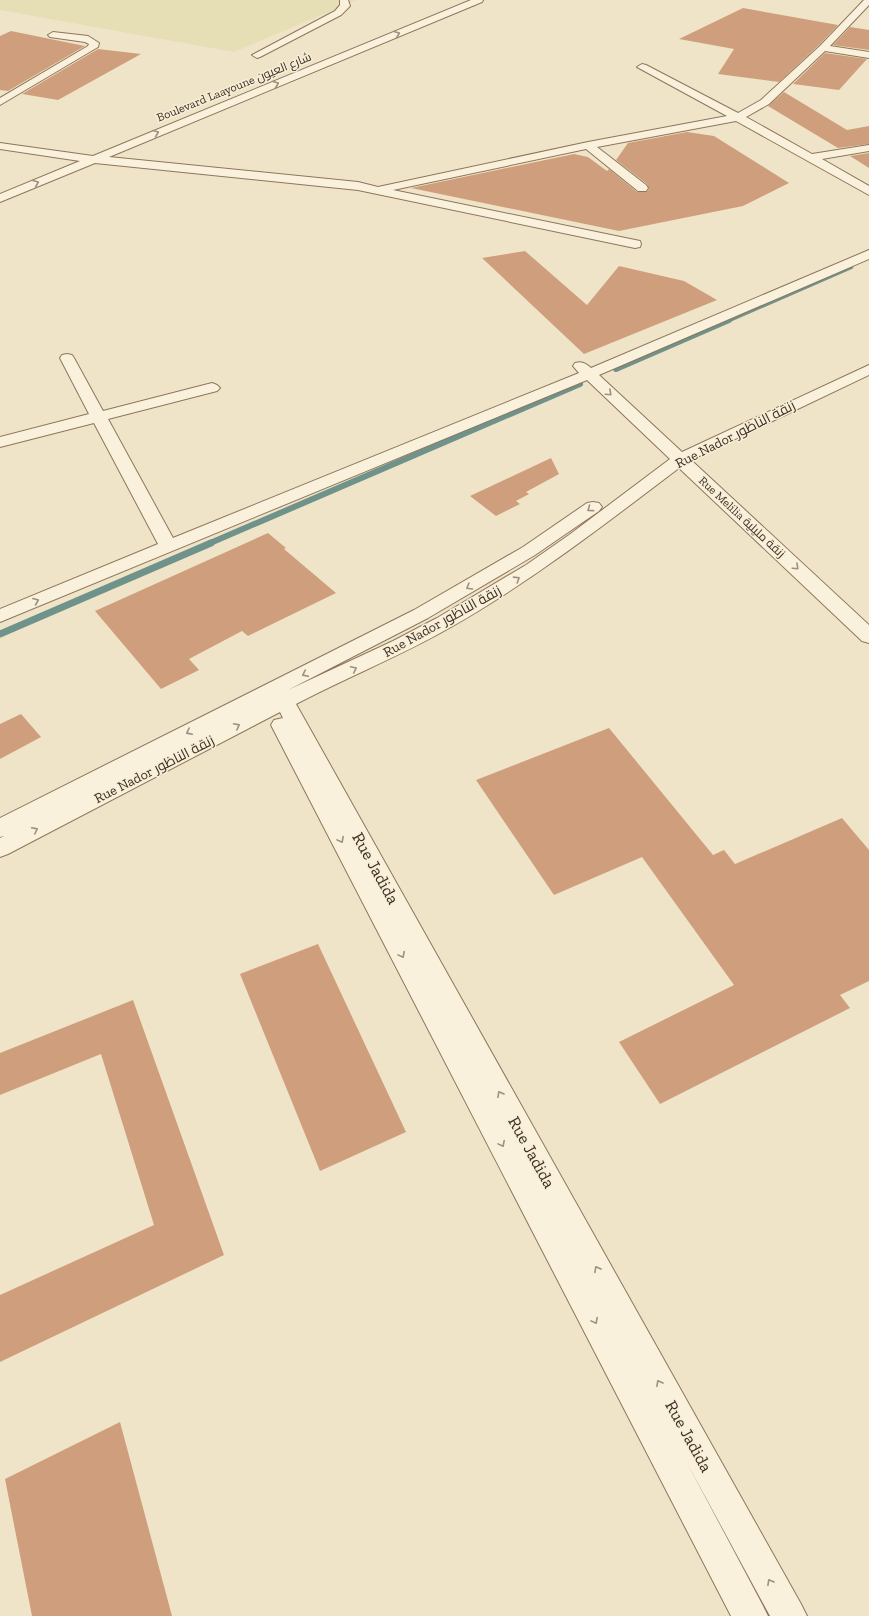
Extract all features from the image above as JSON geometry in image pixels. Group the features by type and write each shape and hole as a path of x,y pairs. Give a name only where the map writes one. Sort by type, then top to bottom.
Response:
{"street":[{"path":"257,55 338,13 345,6 344,0"},
{"name":"Boulevard Laayoune شارع العيون","path":"319,55 454,0"},
{"name":"Boulevard Laayoune شارع العيون","path":"0,198 89,154 479,0"},
{"path":"374,189 738,117 765,102 823,48 869,0"},
{"path":"0,102 76,57 93,46 94,42 82,38 53,35"},
{"path":"823,48 869,55"},
{"path":"642,67 738,117 869,191"},
{"path":"0,146 72,155 89,154 374,189 635,244"},
{"path":"588,146 642,188"},
{"path":"810,158 869,148"},
{"path":"48,165 72,155"},
{"path":"830,169 850,165"},
{"path":"591,367 869,246"},
{"path":"0,603 165,541 869,254"},
{"name":"Rue Nador زنقة الناظور","path":"0,828 274,698 400,646 485,599 569,543 681,451 869,357"},
{"path":"67,358 165,541"},
{"name":"Rue Melilia زنقة مليلية","path":"591,367 681,451 869,636"},
{"name":"Rue Nador زنقة الناظور","path":"681,451 869,369"},
{"path":"0,442 212,388"},
{"name":"Rue Melilia زنقة مليلية","path":"681,451 869,615"},
{"path":"0,616 165,541"},
{"name":"Rue Nador زنقة الناظور","path":"0,848 274,698"},
{"name":"Rue Jadida","path":"274,698 750,1616"},
{"name":"Rue Jadida","path":"274,698 789,1616"}],"shaded area":[{"path":"0,0 357,0 234,52 0,10"}],"building":[{"path":"743,8 838,25 779,82 718,74 734,49 679,39"},
{"path":"850,27 869,30 869,50 833,45"},
{"path":"11,31 85,46 8,91 0,90 0,36"},
{"path":"98,49 141,54 58,100 22,94"},
{"path":"825,53 867,59 839,90 793,84"},
{"path":"784,92 847,130 869,126 869,144 838,148 768,106"},
{"path":"687,132 714,136 789,183 743,206 619,231 411,188 574,154 588,157 607,171 609,169 637,192 646,192 649,189 647,184 616,160 628,143"},
{"path":"869,153 869,168 850,156"},
{"path":"525,251 587,305 619,266 684,281 717,300 584,354 482,258"},
{"path":"551,458 559,474 526,492 529,494 516,501 520,504 496,516 470,496"},
{"path":"268,533 286,548 284,549 336,593 248,636 242,631 189,659 199,670 161,689 95,611"},
{"path":"21,714 41,737 0,759 0,724"},
{"path":"609,728 713,855 724,850 735,864 842,818 869,850 869,981 840,995 850,1008 660,1104 619,1042 734,985 642,857 554,895 476,780"},
{"path":"318,944 406,1132 320,1171 240,974"},
{"path":"133,1000 224,1255 0,1362 0,1295 154,1225 101,1054 0,1095 0,1053"},
{"path":"120,1422 172,1616 32,1616 5,1479"}],"waterway":[{"path":"727,321 851,267"},
{"path":"616,369 729,320"},
{"path":"208,544 580,384"},
{"path":"0,634 211,543"}]}
